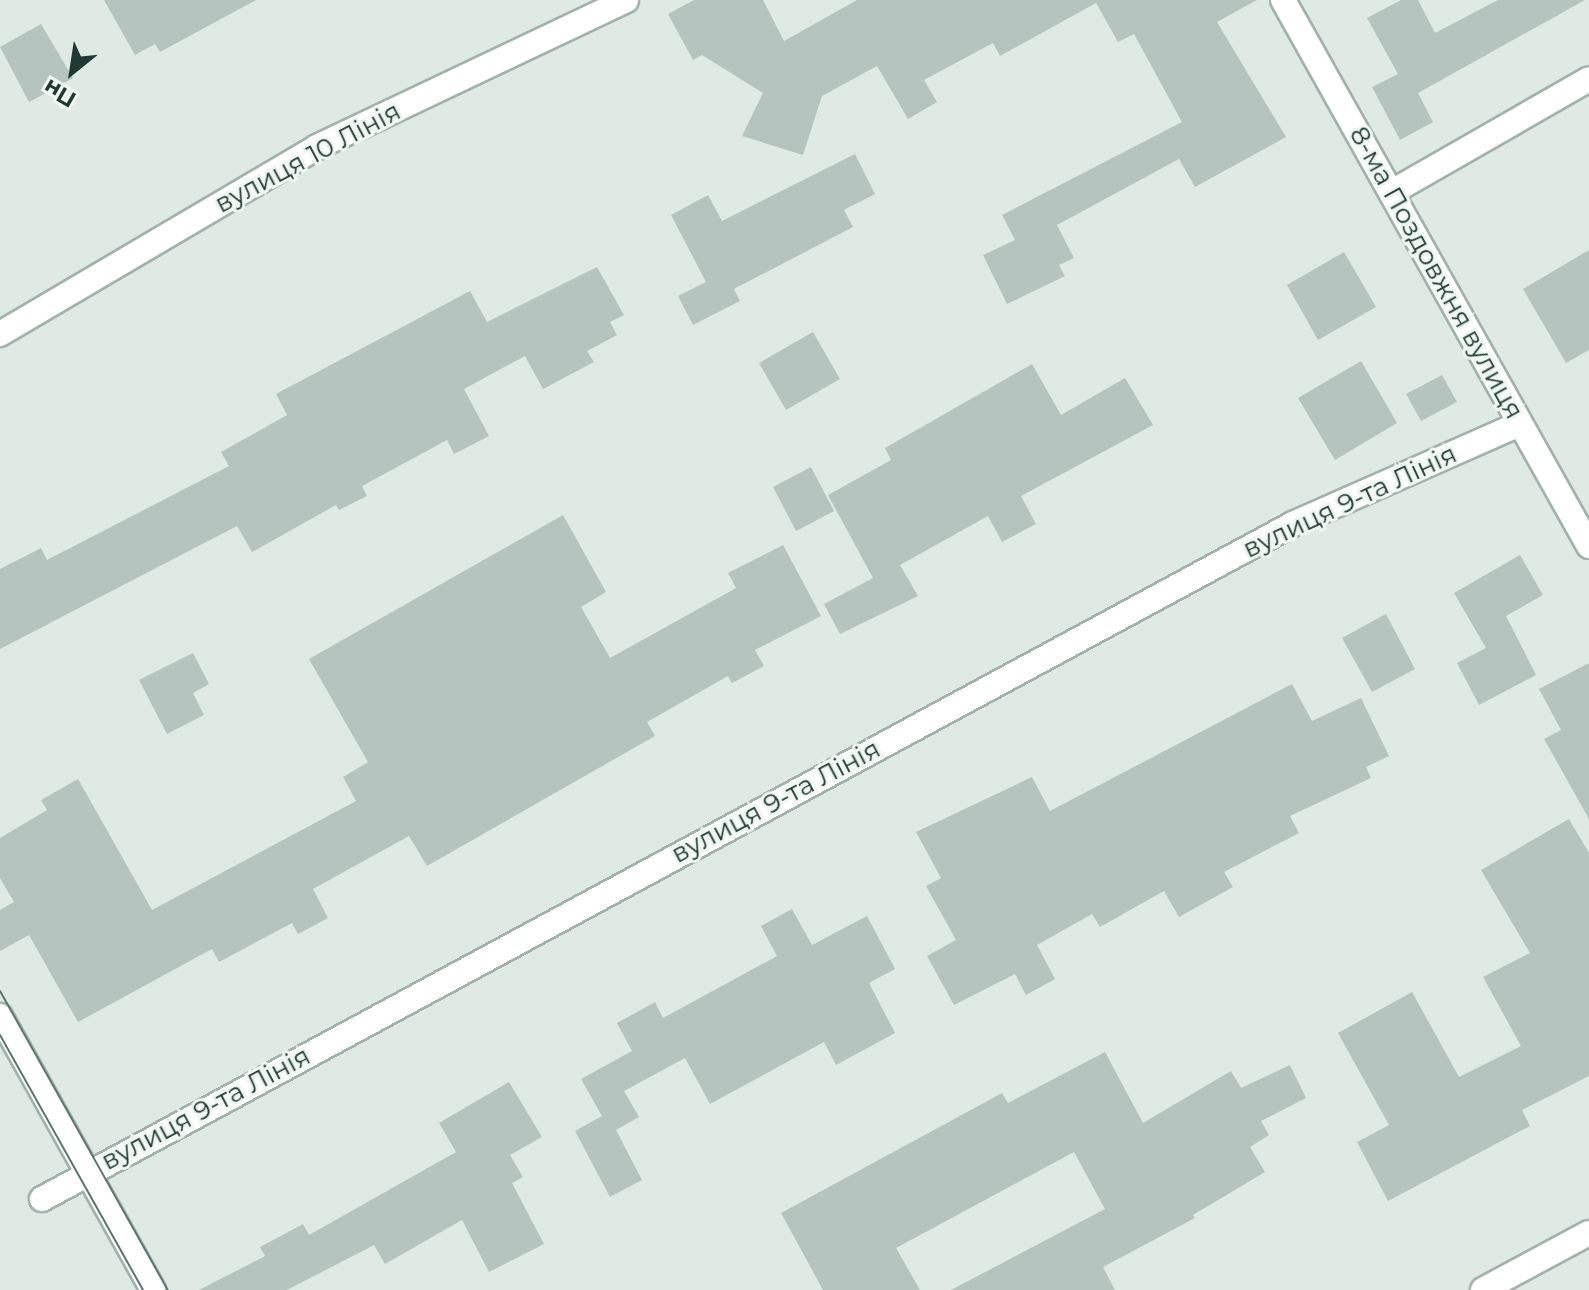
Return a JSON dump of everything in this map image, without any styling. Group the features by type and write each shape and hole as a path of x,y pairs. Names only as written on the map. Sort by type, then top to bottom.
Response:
{"street":[{"name":"вулиця 10 Лінія","path":"0,334 317,147 626,0"},
{"name":"8-ма Поздовжня вулиця","path":"1283,0 1589,546"},
{"path":"1392,192 1589,79"},
{"name":"вулиця 9-та Лінія","path":"42,1199 1293,524 1520,424"},
{"path":"0,1016 153,1290"},
{"path":"1483,1290 1589,1233"}],"building":[{"path":"104,0 256,0 160,52 155,44 135,55"},
{"path":"694,0 763,0 784,41 857,0 1257,0 1217,22 1286,137 1195,187 1179,159 1057,225 1074,258 1059,265 1065,276 1007,304 983,255 1015,240 1002,215 1182,122 1134,34 1118,42 1096,3 1000,56 993,43 924,80 937,102 908,119 877,66 822,96 803,155 742,136 763,93 702,55 693,60 668,14"},
{"path":"1401,0 1418,0 1435,33 1498,0 1585,0 1418,93 1433,122 1400,140 1372,87 1398,74 1367,18"},
{"path":"41,24 73,78 29,102 0,47"},
{"path":"855,154 875,194 844,210 853,227 734,289 740,301 693,325 678,296 706,282 671,215 708,195 722,221"},
{"path":"1589,250 1589,350 1566,363 1523,289"},
{"path":"1344,252 1376,307 1318,340 1287,285"},
{"path":"597,267 624,315 610,322 617,335 587,351 594,362 543,389 525,356 464,389 489,436 454,454 447,440 362,486 367,496 339,510 336,505 252,552 237,526 0,649 0,569 41,548 47,560 229,466 221,452 287,415 276,394 470,291 487,322"},
{"path":"813,332 840,379 786,410 759,363"},
{"path":"1361,361 1397,423 1335,460 1298,398"},
{"path":"1032,364 1061,415 1125,378 1153,425 1021,496 1036,524 1002,542 988,516 900,565 918,596 840,634 824,604 873,578 828,495 891,460 885,448"},
{"path":"1442,375 1457,402 1421,421 1406,394"},
{"path":"811,467 834,511 796,531 773,487"},
{"path":"563,515 606,592 581,607 610,658 736,588 728,573 783,545 821,616 755,650 764,666 732,683 728,676 647,722 655,736 427,866 409,836 313,889 328,918 298,934 292,923 219,962 212,949 78,1022 29,935 0,951 0,910 14,902 0,878 0,838 47,810 41,800 78,779 152,910 356,801 343,777 368,762 309,659"},
{"path":"1520,555 1543,595 1506,616 1536,675 1479,705 1457,663 1486,648 1454,593"},
{"path":"1386,614 1415,669 1372,692 1342,638"},
{"path":"193,653 209,684 193,693 204,715 167,734 139,680"},
{"path":"1589,663 1589,819 1544,739 1561,730 1539,689"},
{"path":"1292,684 1312,721 1361,698 1389,756 1366,767 1371,778 1290,816 1299,833 1224,872 1233,887 1179,917 1164,891 1100,927 1092,914 1037,945 1055,979 1026,995 1015,974 954,1005 927,956 956,940 926,886 941,878 916,832 1032,777 1050,811"},
{"path":"1569,819 1589,853 1589,1076 1522,1110 1530,1126 1388,1201 1357,1142 1389,1125 1338,1033 1412,992 1459,1077 1521,1046 1483,977 1530,953 1481,870"},
{"path":"792,909 812,945 867,916 895,969 869,983 895,1033 836,1065 824,1042 710,1104 685,1058 624,1091 639,1117 616,1130 642,1180 610,1197 575,1131 602,1116 581,1079 632,1051 617,1023 655,1002 663,1018 777,956 761,926"},
{"path":"1105,1052 1143,1123 1231,1071 1241,1088 1290,1065 1306,1098 1261,1121 1269,1135 1250,1147 1265,1172 1193,1215 1195,1218 1103,1267 1115,1290 951,1290 1105,1209 1074,1152 896,1248 920,1290 823,1290 781,1213 1002,1093 1008,1103"},
{"path":"509,1082 542,1137 510,1155 523,1177 512,1183 544,1244 489,1272 462,1220 385,1264 374,1245 287,1290 199,1290 265,1256 260,1247 303,1224 309,1235 456,1152 439,1123"}],"tram line":[{"path":"0,991 168,1290"},
{"path":"0,1035 143,1290"}]}
